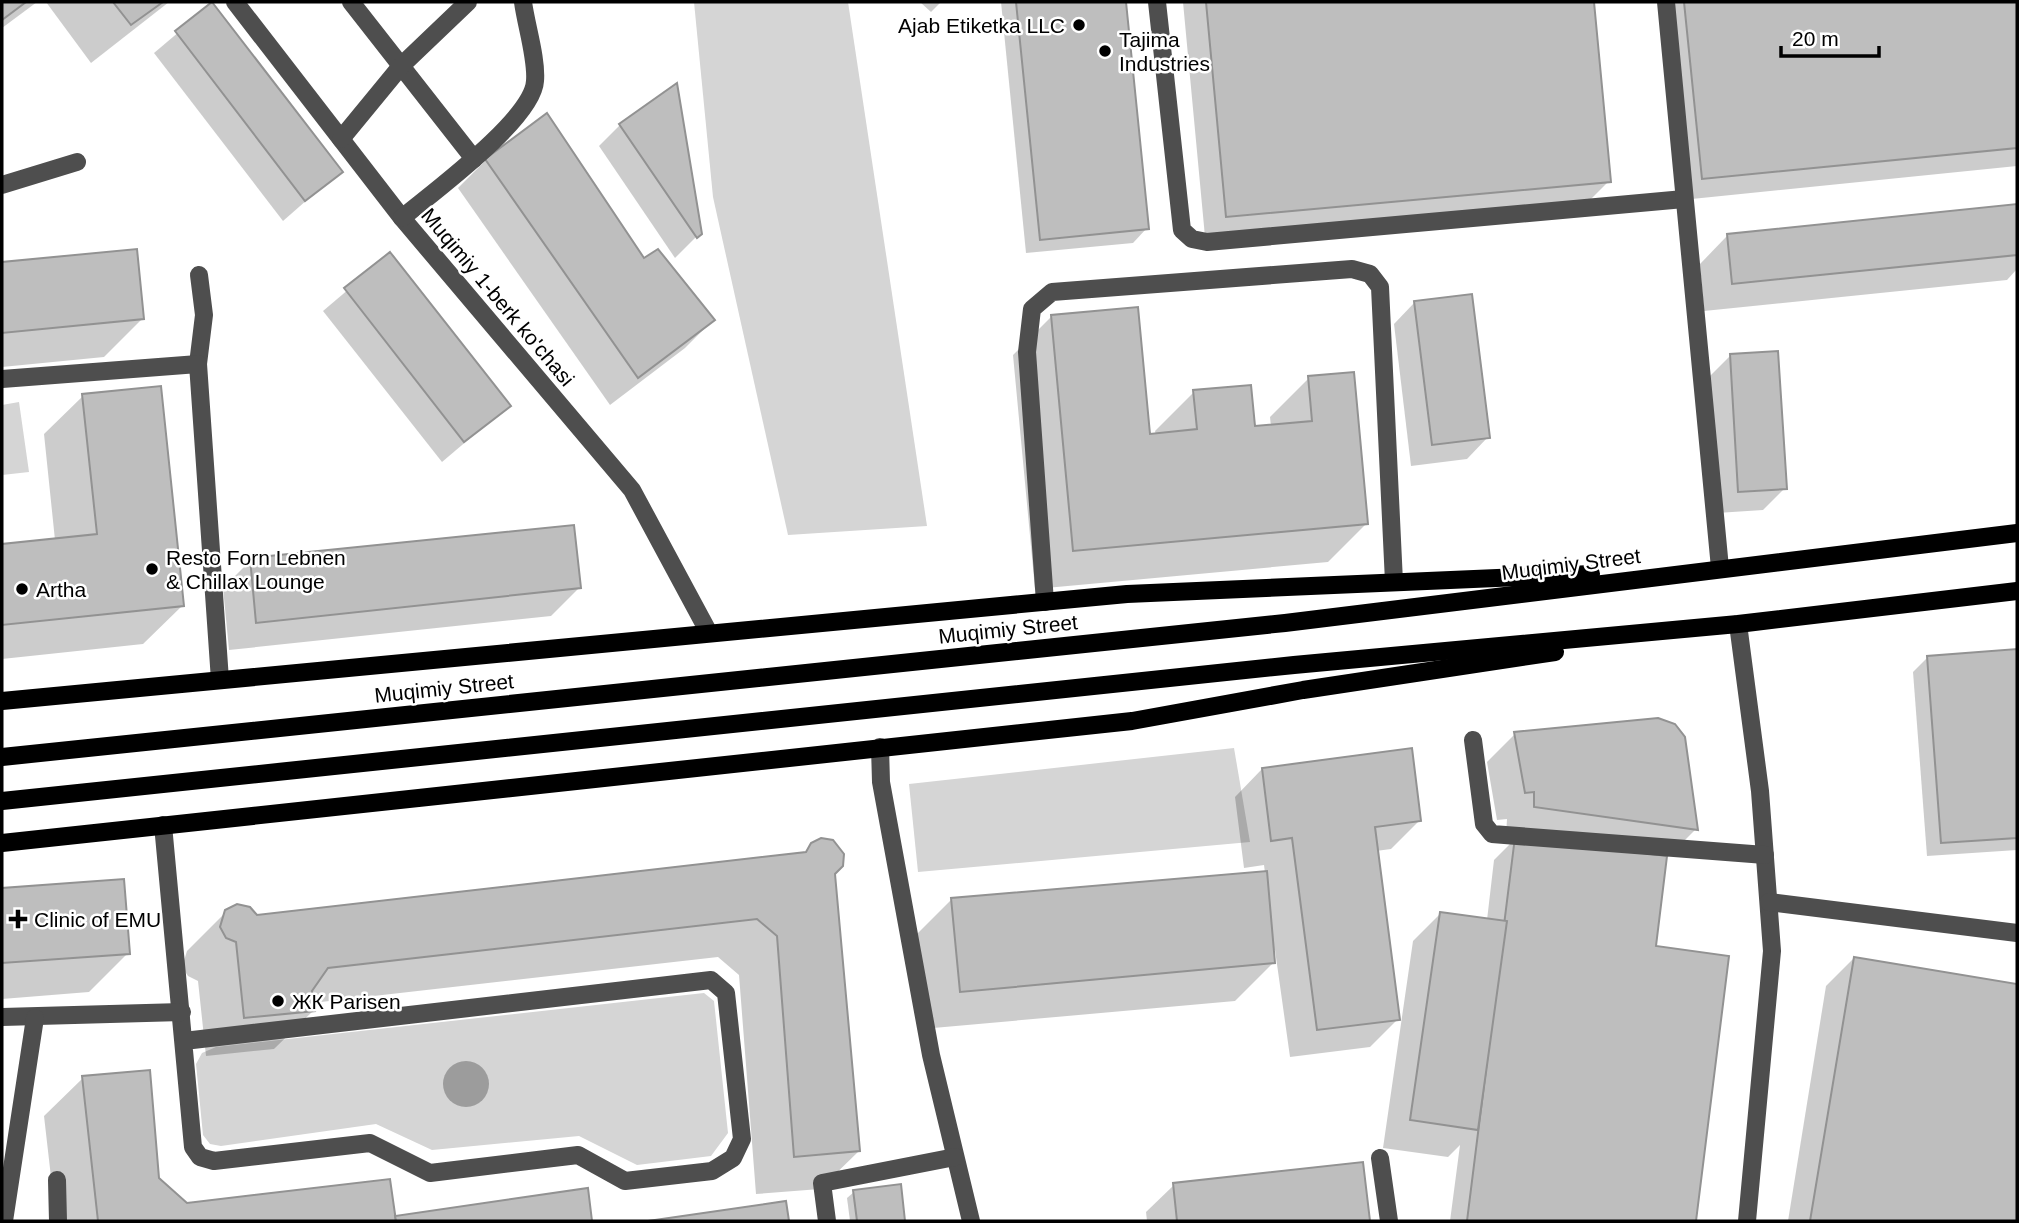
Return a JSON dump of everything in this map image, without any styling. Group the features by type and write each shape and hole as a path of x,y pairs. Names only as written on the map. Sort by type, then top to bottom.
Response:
{"main road":[{"name":"Muqimiy Street","path":"2,757 1285,623 2017,533"},
{"path":"2,701 1127,594 1720,568"},
{"path":"2,801 1294,665 1738,624 2017,591"},
{"path":"2,843 1132,721 1303,690 1738,624"}],"lane":[{"name":"Muqimiy 1-berk ko'chasi","path":"235,2 402,218 632,490 709,633"},
{"path":"351,2 474,159"},
{"path":"341,139 401,66 468,2"},
{"path":"402,218 474,159 525,106 536,83 523,2"},
{"path":"1157,2 1182,230 1192,239 1207,242 1684,199"},
{"path":"1665,2 1720,568"},
{"path":"2,185 77,162"},
{"path":"1045,602 1027,352 1032,309 1052,292 1352,269 1370,274 1380,288 1394,582"},
{"path":"199,275 204,315 198,364 220,680"},
{"path":"2,379 198,364"},
{"path":"1738,624 1760,791 1772,951 1747,1221"},
{"path":"1473,740 1484,824 1492,834 1765,855"},
{"path":"880,747 881,782 916,973 971,1221"},
{"path":"163,825 193,1147 200,1157 207,1160 370,1143 430,1173 578,1155 625,1181 712,1171 733,1158 742,1139 726,993 711,980 184,1041"},
{"path":"1769,902 2017,933"},
{"path":"2,1017 182,1012"},
{"path":"4,1221 35,1018"},
{"path":"827,1221 822,1183 955,1157"},
{"path":"1380,1158 1389,1221"},
{"path":"57,1180 58,1221"}],"shaded area":[{"path":"694,2 848,2 927,526 788,535 713,197"},
{"path":"19,402 29,472 2,475 2,405"},
{"path":"1234,748 1250,842 918,872 909,784"},
{"path":"704,993 714,1001 728,1133 711,1156 637,1165 579,1136 432,1150 376,1124 221,1146 210,1144 203,1135 196,1064 202,1053 216,1047"},
{"path":"466,1061 482,1068 489,1084 482,1100 466,1107 450,1100 443,1084 450,1068"}],"building":[{"path":"2,2 26,2 2,20"},
{"path":"113,2 163,2 131,25"},
{"path":"212,2 343,172 305,201 175,31"},
{"path":"1016,2 1126,2 1149,229 1040,240"},
{"path":"1206,2 1594,2 1611,182 1226,217"},
{"path":"1684,2 2017,2 2017,148 1702,179"},
{"path":"677,83 702,234 697,238 619,124"},
{"path":"547,113 644,258 658,249 715,320 638,378 485,159"},
{"path":"2017,204 2017,255 1732,284 1727,234"},
{"path":"137,249 144,319 2,333 2,262"},
{"path":"390,252 511,406 464,442 344,288"},
{"path":"1472,294 1490,438 1432,445 1414,301"},
{"path":"1138,307 1150,434 1197,429 1193,390 1251,385 1255,426 1312,421 1308,376 1354,372 1368,524 1073,551 1051,315"},
{"path":"1778,351 1787,489 1738,492 1730,354"},
{"path":"161,386 184,606 2,625 2,544 97,534 82,394"},
{"path":"574,525 581,588 256,623 250,558"},
{"path":"2017,649 2017,838 1941,843 1927,656"},
{"path":"1658,718 1675,724 1685,737 1698,830 1534,807 1534,792 1525,793 1514,732"},
{"path":"1412,748 1421,821 1375,827 1400,1020 1317,1030 1292,838 1271,841 1262,768"},
{"path":"1515,837 1667,856 1656,946 1729,956 1696,1221 1467,1221"},
{"name":"ЖК Parisen","path":"821,838 833,840 844,854 843,866 835,874 860,1151 794,1157 777,936 757,919 328,968 312,991 315,1011 244,1018 236,942 226,938 220,927 225,910 237,904 250,907 257,915 806,852 811,843"},
{"path":"1267,871 1275,963 960,992 951,898"},
{"path":"124,879 130,954 2,963 2,888"},
{"path":"1440,912 1507,921 1478,1130 1410,1120"},
{"path":"1854,957 2017,984 2017,1221 1810,1221"},
{"path":"150,1070 159,1178 187,1203 390,1179 396,1221 98,1221 82,1076"},
{"path":"1363,1162 1370,1221 1177,1221 1173,1183"},
{"path":"901,1184 905,1221 857,1221 853,1190"},
{"path":"588,1188 592,1221 396,1221 395,1216"},
{"path":"786,1201 789,1221 648,1221"}],"place":[{"name":"Ajab Etiketka LLC","path":"1079,25"},
{"name":"Tajima Industries","path":"1105,51"},
{"name":"Resto Forn Lebnen & Chillax Lounge","path":"152,569"},
{"name":"Artha","path":"22,589"},
{"name":"Clinic of EMU","path":"18,919"},
{"name":"ЖК Parisen","path":"278,1001"}]}
